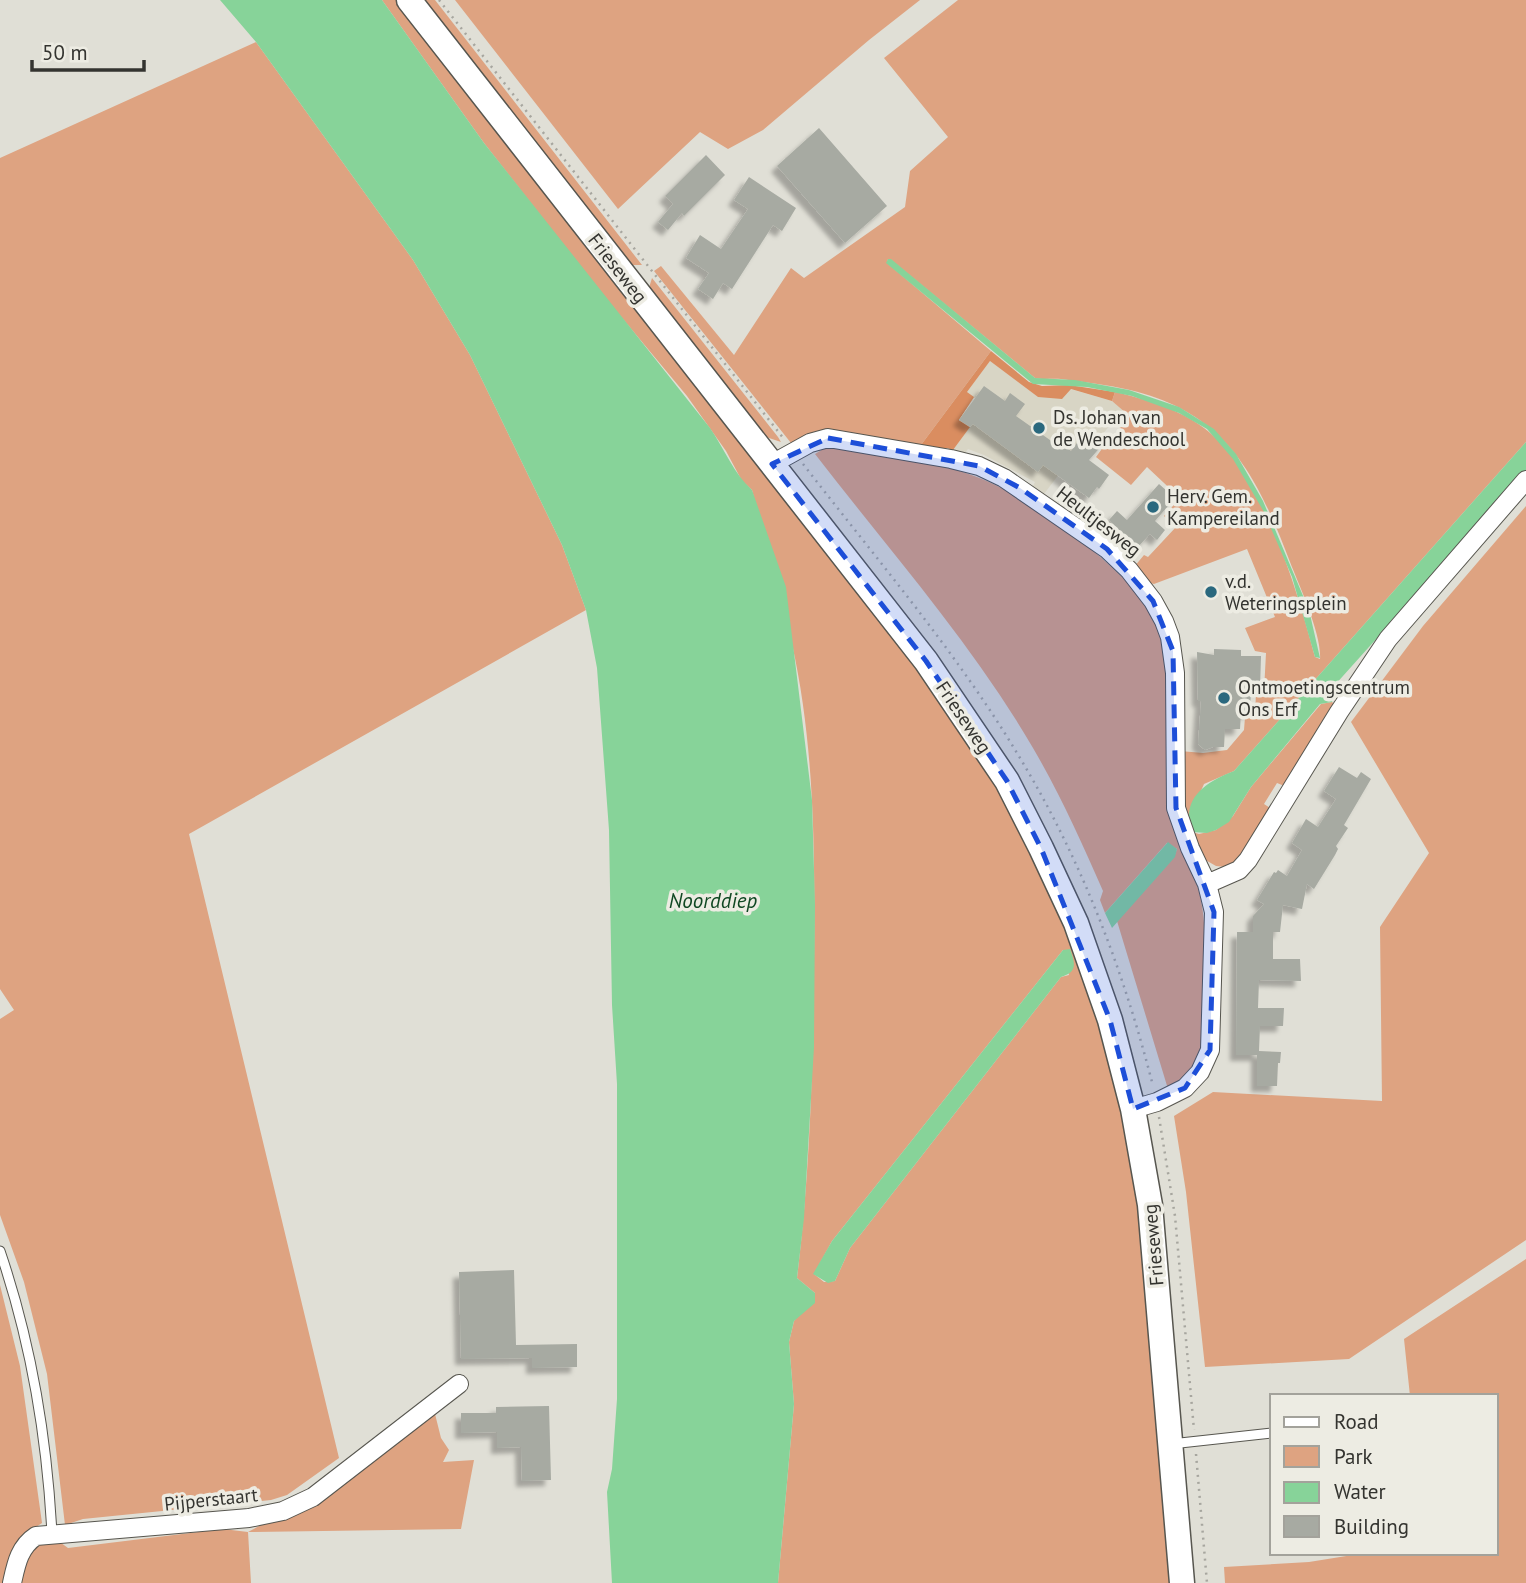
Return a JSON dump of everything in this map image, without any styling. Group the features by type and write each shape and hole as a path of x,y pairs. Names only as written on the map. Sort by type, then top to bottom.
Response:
{"main road":[{"name":"Frieseweg","path":"409,0 926,661 1007,781 1041,848 1076,923 1110,1020 1145,1106 1166,1445 1182,1583"}],"street":[{"name":"Heultjesweg","path":"772,464 810,443 828,438 951,458 979,467 1020,488 1107,550 1129,570 1153,601 1171,637 1175,673 1176,808 1190,848 1208,884 1214,912 1210,1050 1207,1061 1185,1088 1145,1106"},
{"path":"1208,884 1239,870 1248,860 1388,639 1526,480"},
{"name":"Pijperstaart","path":"12,1583 24,1547 36,1536 249,1518 283,1511 313,1497 459,1384"}],"lane":[{"path":"0,1251 31,1359 46,1449 52,1534"},
{"path":"1166,1445 1270,1433"}],"path":[{"name":"Frieseweg","path":"439,0 957,664 1016,751 1074,859 1118,967 1136,1020 1145,1106 1175,1216 1207,1583"}],"highlighted area":[{"path":"828,438 979,466 1020,488 1107,549 1153,601 1173,651 1176,808 1214,912 1210,1050 1185,1088 1133,1109 1110,1020 1041,848 1007,781 926,661 772,464"}],"shaded area":[{"path":"991,351 1029,382 1042,386 1069,385 1115,392 1112,401 1071,389 1062,399 1038,397 990,361 967,392 974,397 959,420 970,427 953,450 947,448 935,453 918,449"},
{"name":"Ds. Johan van de Wendeschool","path":"990,361 1038,397 1070,389 1112,401 1127,412 1115,428 1110,425 1099,439 1093,435 1086,444 1088,446 1072,457 1044,494 1033,486 1035,482 984,455 968,449 965,453 953,450 985,406 967,392"}],"green space":[{"path":"382,0 401,0 918,666 1020,822 1085,971 1135,1155 1179,1583 778,1583 794,1404 789,1342 794,1321 815,1293 797,1278 810,1120 814,1001 812,802 800,683 752,490 742,481 726,451 687,396 598,289 484,143","holes":["1063,950 1069,975 1061,977 850,1248 835,1281 824,1282 814,1274 832,1241"]},
{"path":"420,0 435,0 642,265 627,265"},
{"path":"455,0 920,0 763,130 728,149 700,132 618,209"},
{"path":"958,0 1526,0 1526,442 1234,771 1204,784 1188,820 1179,796 1180,751 1203,753 1227,750 1244,730 1245,717 1255,716 1256,692 1264,691 1266,653 1255,651 1245,628 1275,617 1247,549 1154,584 1147,582 1134,567 1144,555 1148,557 1176,527 1164,516 1180,498 1147,467 1131,485 1096,457 1112,435 1129,447 1134,440 1117,425 1126,413 1112,401 1115,392 1150,401 1184,415 1225,447 1260,501 1287,566 1315,657 1320,659 1320,649 1309,610 1265,502 1234,452 1215,432 1191,414 1163,400 1130,390 1061,379 1035,378 888,259 887,263 991,351 918,449 791,443 654,271 661,266 734,355 791,268 804,278 905,207 910,171 948,137 884,58"},
{"path":"256,42 413,260 470,355 562,545 586,610 189,834 339,1458 287,1495 271,1500 83,1519 65,1525 47,1374 24,1282 0,1215 0,1019 14,1010 0,989 0,158"},
{"path":"652,278 781,442 766,437 648,291"},
{"path":"838,447 944,466 999,487 1046,515 1093,551 1149,607 1159,626 1168,675 1169,809 1174,830 1198,888 1205,936 1201,1052 1191,1072 1168,1089 1117,921 1174,857 1177,849 1167,843 1105,913 1100,900 1103,891 1079,837 1043,765 1009,709 957,634 815,454 823,449"},
{"path":"1526,506 1526,1240 1349,1359 1205,1367 1186,1192 1174,1116 1213,1092 1382,1101 1380,927 1429,853 1351,722 1423,626"},
{"path":"1332,702 1337,707 1287,787 1277,783 1264,804 1273,810 1240,861 1226,867 1216,866 1202,858 1192,832 1199,834 1216,830 1233,816 1251,787 1321,704"},
{"path":"1526,1259 1526,1583 1225,1583 1224,1567 1309,1562 1353,1555 1498,1555 1498,1394 1410,1394 1404,1339"},
{"path":"0,1285 20,1366 42,1523 30,1531 8,1583 0,1583"},
{"path":"434,1410 441,1438 449,1450 443,1462 474,1460 461,1529 248,1532 272,1519"},
{"path":"223,1529 248,1532 251,1583 15,1583 30,1554 47,1542 57,1540 68,1548"}],"water":[{"name":"Noorddiep","path":"220,0 382,0 484,143 710,428 734,469 752,490 786,587 812,800 815,905 814,1047 804,1218 797,1278 815,1293 815,1303 794,1321 789,1342 794,1404 778,1583 612,1583 607,1492 612,1469 617,1399 617,1084 612,1005 609,830 597,668 586,610 562,545 470,355 413,260 256,42"},
{"path":"888,259 1035,378 1075,380 1129,390 1179,407 1214,429 1236,454 1263,501 1309,610 1320,658 1315,657 1292,577 1264,512 1233,459 1207,429 1179,413 1132,396 1087,387 1033,384 886,263"},
{"path":"1526,442 1526,472 1334,686 1332,702 1320,704 1251,787 1229,822 1207,833 1192,832 1190,810 1198,793 1214,780 1234,771"},
{"path":"1168,842 1177,849 1175,857 1112,928 1105,913"},
{"path":"1070,949 1073,970 1061,977 850,1248 835,1281 828,1283 813,1274 832,1241 1063,950"}],"building":[{"path":"819,128 887,206 845,243 777,166"},
{"path":"706,155 725,175 684,216 682,213 668,230 658,222 673,204 665,196"},
{"path":"749,177 796,208 782,231 773,225 732,289 723,283 713,299 698,289 709,273 686,258 700,235 721,249 748,209 734,200"},
{"path":"984,386 1005,401 1010,393 1025,404 1016,416 1057,445 1059,442 1071,451 1077,443 1084,447 1093,434 1104,443 1089,460 1109,475 1099,489 1097,487 1089,498 1043,465 1038,472 973,424 970,427 959,420"},
{"path":"1159,484 1175,498 1155,521 1165,530 1157,540 1150,534 1137,548 1109,520 1117,511 1127,520"},
{"name":"Ontmoetingscentrum Ons Erf","path":"1214,649 1241,650 1241,656 1261,656 1260,689 1251,688 1250,713 1241,713 1240,729 1225,729 1224,747 1205,750 1198,744 1201,701 1198,701 1197,652 1214,655"},
{"path":"1339,767 1357,778 1361,772 1371,779 1344,825 1348,828 1336,846 1338,849 1335,855 1314,889 1307,884 1302,909 1283,905 1280,932 1273,932 1273,959 1300,959 1301,981 1259,980 1258,1008 1284,1008 1283,1026 1260,1026 1259,1051 1281,1052 1277,1086 1257,1086 1257,1055 1236,1055 1237,932 1253,932 1253,916 1264,904 1257,900 1274,872 1278,870 1287,876 1302,850 1292,843 1306,819 1318,827 1336,799 1324,791"},
{"path":"514,1270 516,1345 577,1344 577,1367 532,1368 532,1358 461,1359 459,1272"},
{"path":"549,1406 551,1480 522,1481 521,1447 497,1448 497,1432 461,1433 461,1413 496,1413 496,1407"}],"place":[{"name":"Ds. Johan van de Wendeschool","path":"1039,428"},
{"name":"Herv. Gem. Kampereiland","path":"1153,507"},
{"name":"v.d. Weteringsplein","path":"1211,592"},
{"name":"Ontmoetingscentrum Ons Erf","path":"1224,698"}]}
